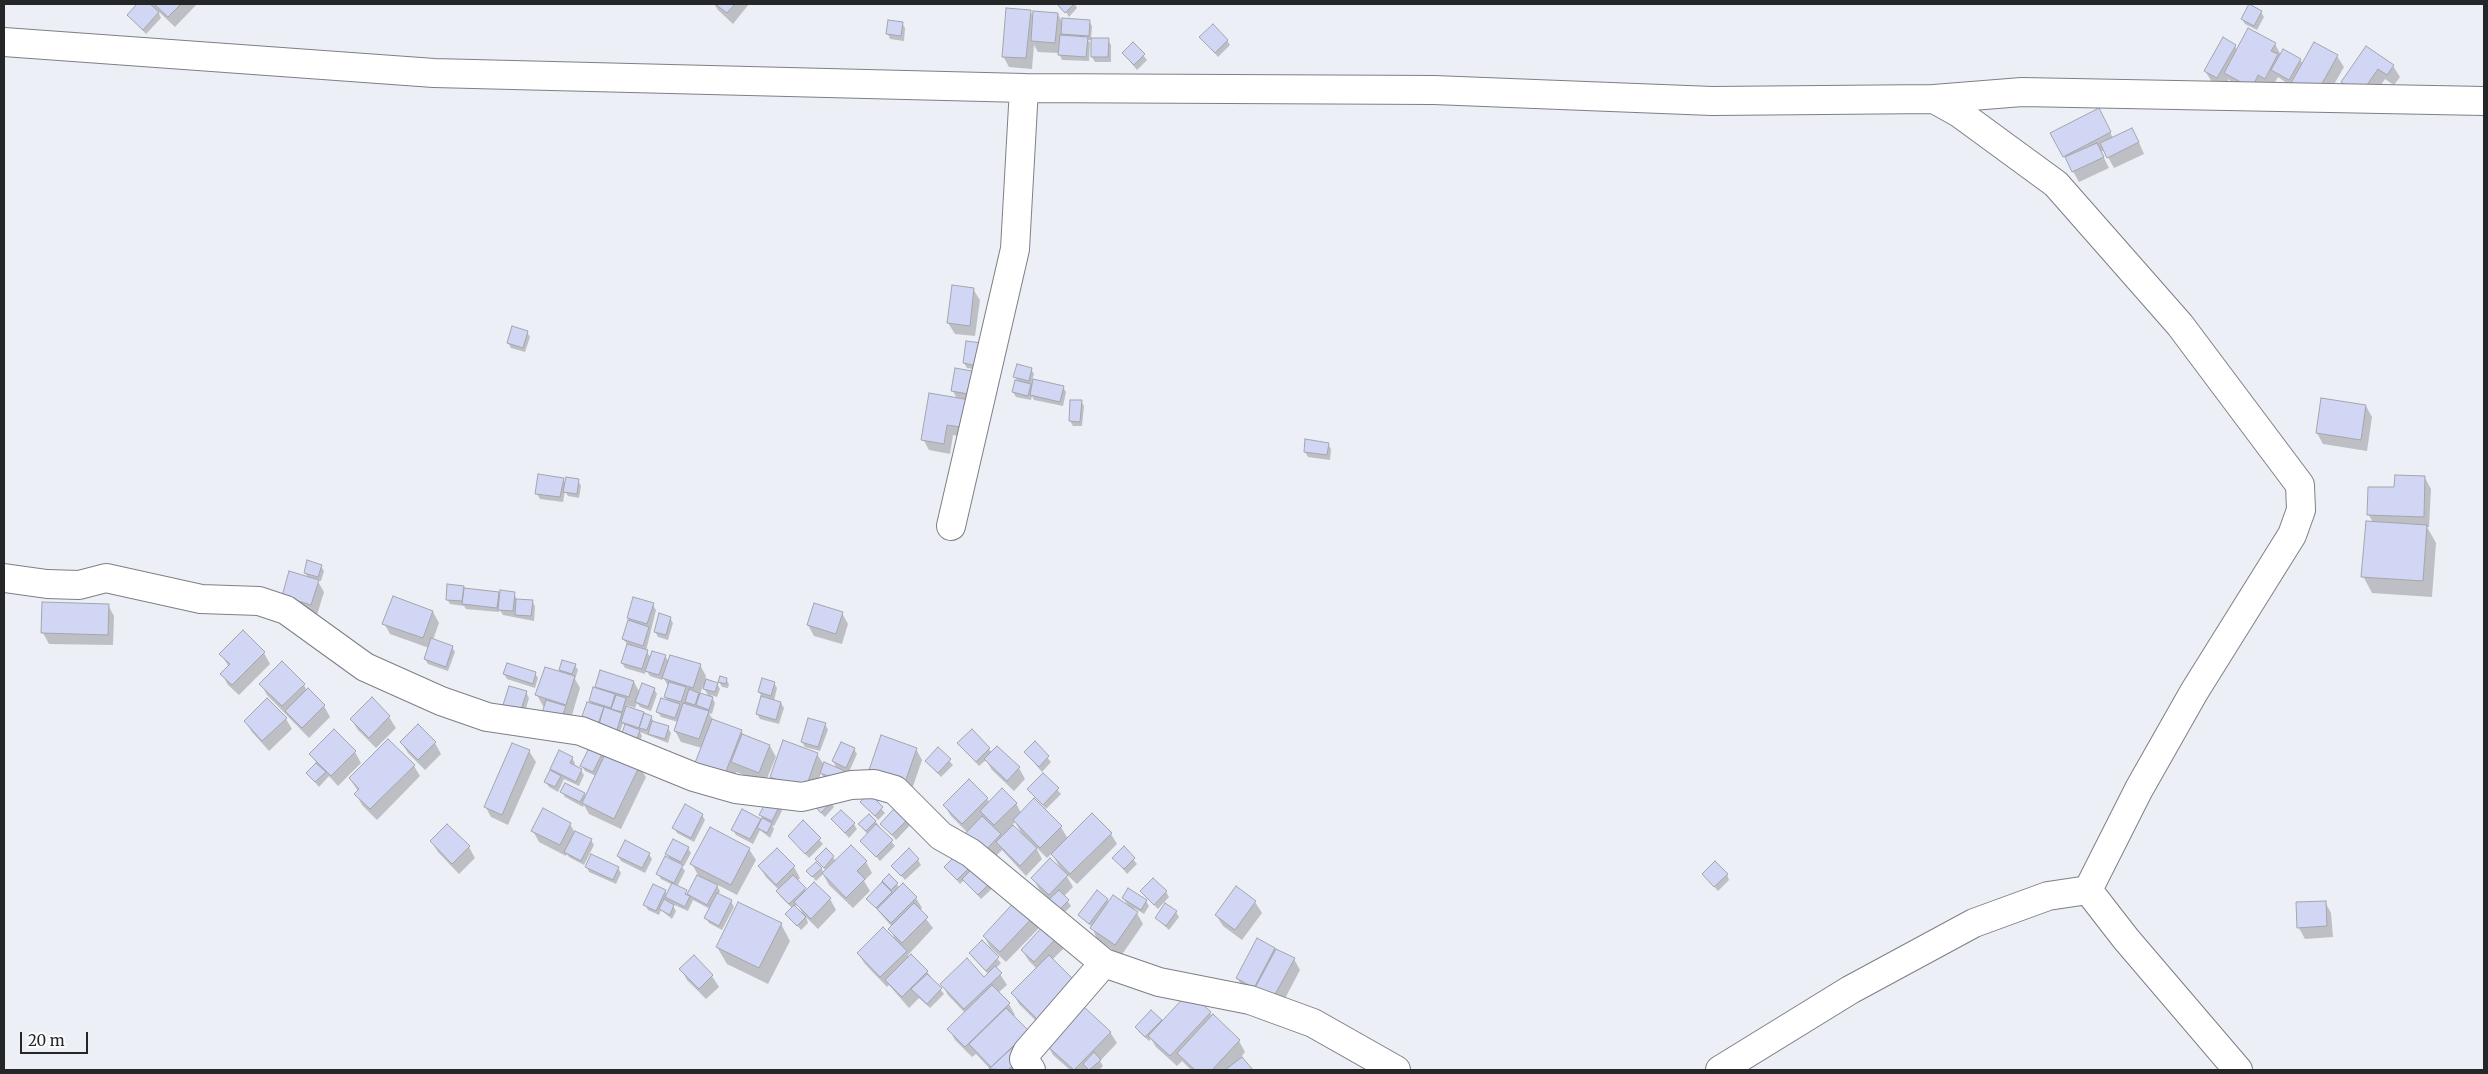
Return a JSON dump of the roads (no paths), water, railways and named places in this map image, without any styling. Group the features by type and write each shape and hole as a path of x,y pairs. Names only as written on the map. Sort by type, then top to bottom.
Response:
{"street":[{"path":"4,42 434,73 1024,88 1434,90 1712,101 1934,99 2022,92 2484,101"},
{"path":"951,526 1015,248 1024,88"},
{"path":"1934,99 1959,113 2056,184 2180,325 2300,485 2301,510 2292,535 2194,692 2139,789 2088,890"},
{"path":"4,578 47,584 79,585 106,578 201,600 259,601 286,610 365,667 441,701 487,717 582,731 694,777 736,789 802,797 851,785 874,784 895,790 941,836 971,853 1104,963 1159,982 1259,1003 1313,1023 1396,1070"},
{"path":"1720,1070 1850,990 1974,923 2048,896 2088,890"},
{"path":"2088,890 2126,939 2238,1070"},
{"path":"1031,1070 1024,1059 1027,1052 1104,963"}]}
